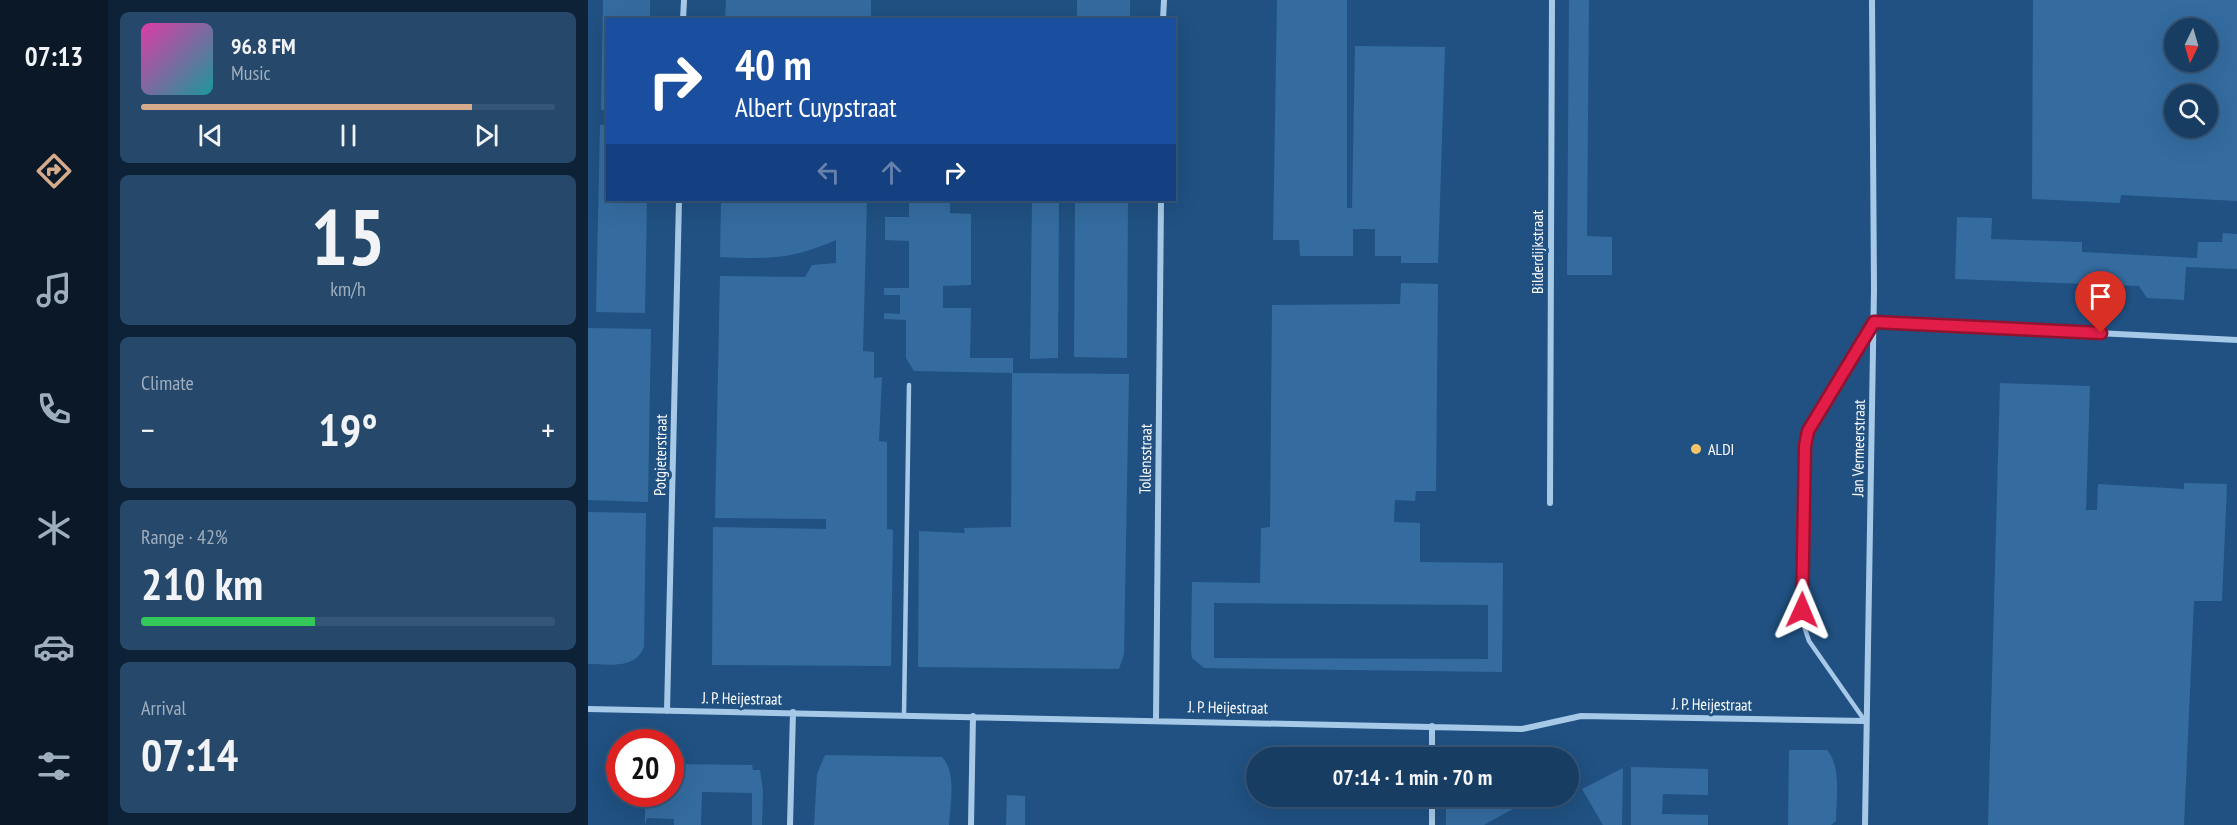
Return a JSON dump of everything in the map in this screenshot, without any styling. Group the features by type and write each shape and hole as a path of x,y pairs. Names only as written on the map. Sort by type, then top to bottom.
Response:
{"street":[{"path":"683,18 684,0"},
{"path":"1163,18 1164,0"},
{"name":"Bilderdijkstraat","path":"1550,503 1552,0"},
{"name":"Jan Vermeerstraat","path":"1865,825 1865,720 1874,322 1872,0"},
{"name":"Potgieterstraat","path":"667,711 679,201"},
{"name":"Tollensstraat","path":"1156,719 1161,201"},
{"path":"1874,322 2237,340"},
{"name":"J. P. Heijestraat","path":"588,709 1156,719 1522,729 1581,716 1865,720"},
{"path":"790,825 793,712"},
{"path":"971,825 972,717"},
{"path":"1432,726 1432,747"},
{"path":"1432,807 1432,825"}],"lane":[{"path":"1865,720 1809,641 1804,626 1802,610 1805,458 1808,431 1813,419 1874,322"},
{"path":"904,715 909,385"}],"shaded area":[{"path":"603,0 650,0 650,18 606,18 606,110 601,110"},
{"path":"726,0 871,0 871,18 725,18"},
{"path":"1077,0 1130,0 1130,18 1077,18"},
{"path":"1277,0 1347,0 1347,208 1352,208 1355,46 1445,47 1438,263 1401,263 1401,256 1375,256 1375,229 1353,229 1353,256 1300,256 1299,240 1273,240"},
{"path":"1569,0 1589,0 1587,236 1612,237 1612,275 1567,275"},
{"path":"2033,0 2237,0 2237,201 2121,195 2120,203 2032,199"},
{"path":"600,125 606,125 606,201 647,201 645,313 596,312"},
{"path":"721,201 867,201 863,351 874,352 874,378 882,377 879,441 887,442 887,529 893,530 891,666 712,665 713,527 826,529 826,519 715,518 720,276 805,277 812,265 836,263 836,240 820,247 779,257 720,257"},
{"path":"909,201 950,201 950,213 971,214 971,285 943,286 943,308 971,308 970,358 1013,358 1013,373 1129,374 1124,654 1119,669 918,667 919,531 965,533 964,528 1011,527 1012,373 914,371 906,358 906,320 884,319 884,313 900,314 900,295 884,295 884,288 909,288 909,241 885,240 885,217 909,217"},
{"path":"1032,201 1059,201 1058,358 1030,359"},
{"path":"1075,201 1128,201 1127,358 1074,357"},
{"path":"1957,217 1992,218 1991,239 2082,242 2082,252 2197,258 2198,242 2222,242 2223,233 2237,234 2237,269 2186,267 2184,300 2147,298 2139,286 1955,279"},
{"path":"1401,283 1438,284 1436,491 1416,491 1415,501 1395,500 1394,522 1420,523 1420,562 1503,563 1502,672 1204,668 1192,658 1192,582 1260,583 1261,528 1270,527 1272,305 1400,304","holes":["1214,603 1488,605 1488,659 1214,658"]},
{"path":"588,328 651,329 648,502 588,500"},
{"path":"2000,383 2090,386 2086,510 2097,510 2098,484 2184,489 2184,483 2227,484 2222,601 2194,601 2184,825 1988,825"},
{"path":"588,512 646,513 644,647 634,659 620,664 588,664"},
{"path":"1789,750 1827,750 1832,757 1835,765 1837,794 1836,821 1831,825 1788,825"},
{"path":"825,755 942,757 950,771 951,780 949,825 814,825 817,774"},
{"path":"684,764 752,765 753,770 760,770 763,791 762,825 752,825 752,793 702,792 701,825 674,825 674,819 647,818 645,825 645,807 684,807"},
{"path":"1631,767 1708,769 1708,795 1663,794 1662,814 1708,815 1708,825 1631,825"},
{"path":"1623,768 1622,825 1603,825 1582,789"},
{"path":"1007,795 1025,796 1025,825 1006,825"},
{"path":"1446,807 1516,807 1484,825 1446,825"}],"place":[{"name":"ALDI","path":"1696,449"}],"route":[{"path":"1802,610 1805,446 1808,431 1813,419 1874,322 2101,333"}]}
